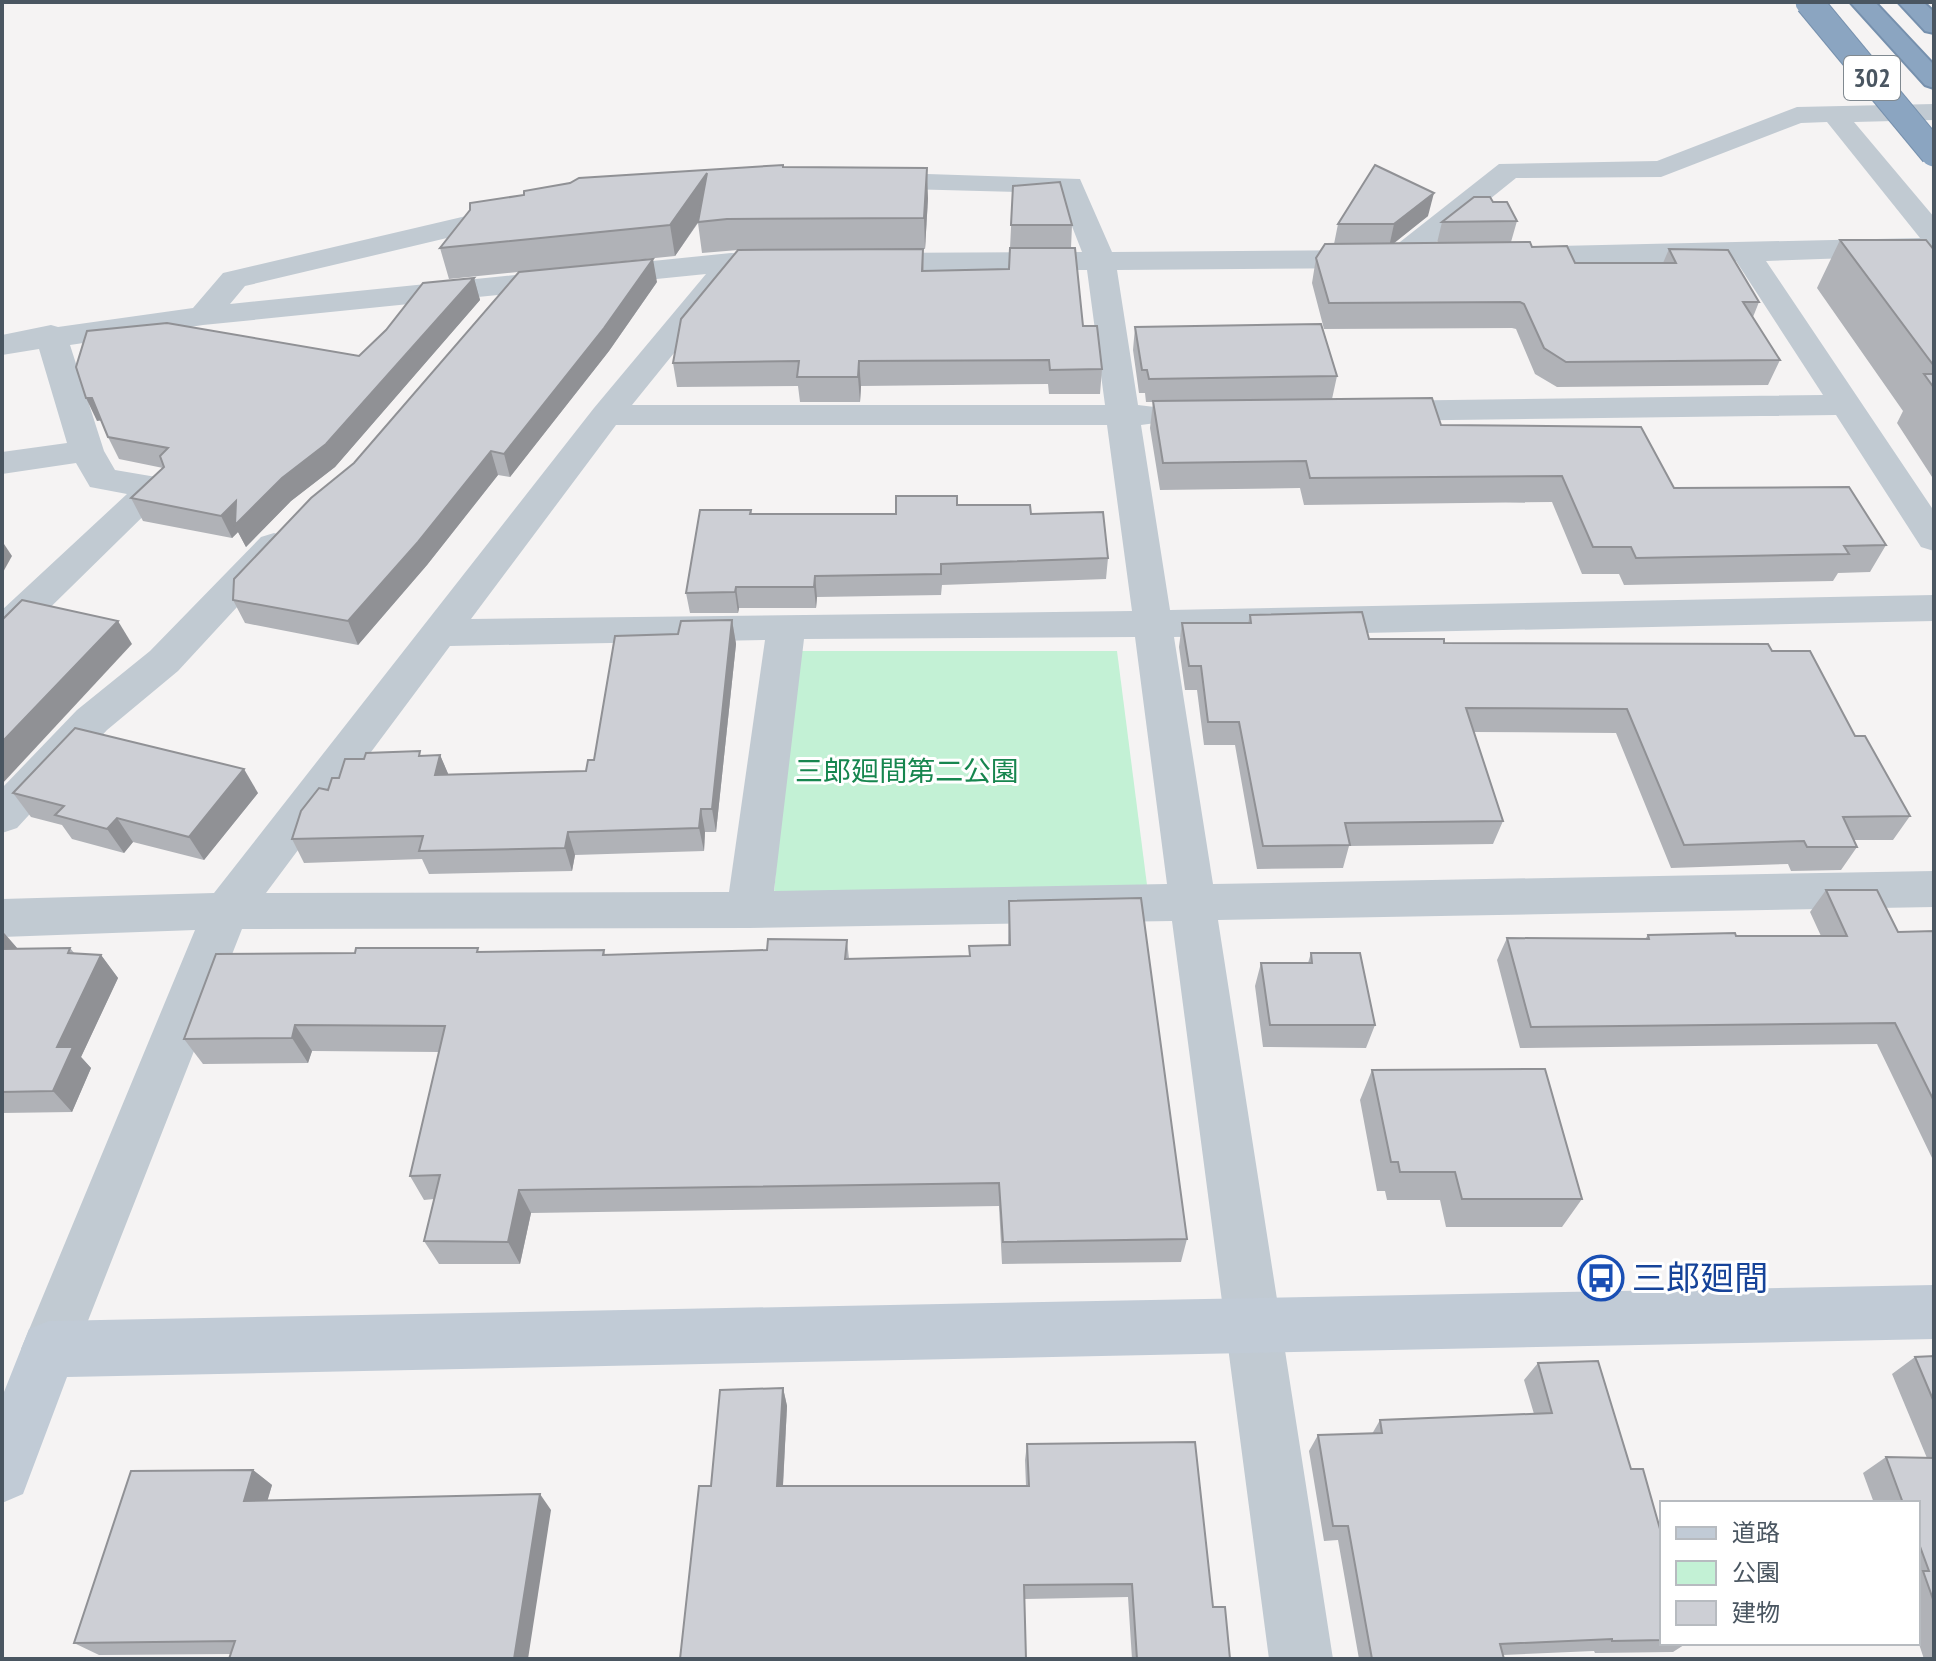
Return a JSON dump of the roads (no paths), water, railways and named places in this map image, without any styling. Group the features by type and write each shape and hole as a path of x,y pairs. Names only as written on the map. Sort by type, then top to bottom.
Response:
{"highway":[{"name":"302","path":"1809,2 1934,153"},
{"path":"1862,2 1934,80"},
{"path":"1910,2 1934,26"}],"street":[{"path":"1397,259 1509,170 1661,169 1797,115 1934,112"},
{"path":"1834,114 1934,236"},
{"path":"841,180 952,180 1070,185 1101,262 1301,1659"},
{"path":"203,316 234,279 541,208"},
{"path":"6,328 51,335 203,316 731,262 1397,259 1934,246"},
{"path":"1745,252 1934,539"},
{"path":"2,1473 226,911 606,415 731,262"},
{"path":"483,321 513,285"},
{"path":"2,632 155,487 102,479 87,451 51,335"},
{"path":"1343,412 1846,405"},
{"path":"606,415 1186,414"},
{"path":"2,463 87,451"},
{"path":"2,816 92,720 164,661 295,522"},
{"path":"439,633 786,626 1153,624 1934,608"},
{"path":"749,910 786,626"},
{"path":"2,918 226,911 749,910 1934,889"},
{"path":"49,1349 1934,1312"}],"place":[{"name":"三郎廻間","path":"1601,1278"}],"park label":[{"name":"三郎廻間第二公園","path":"907,771"}]}
